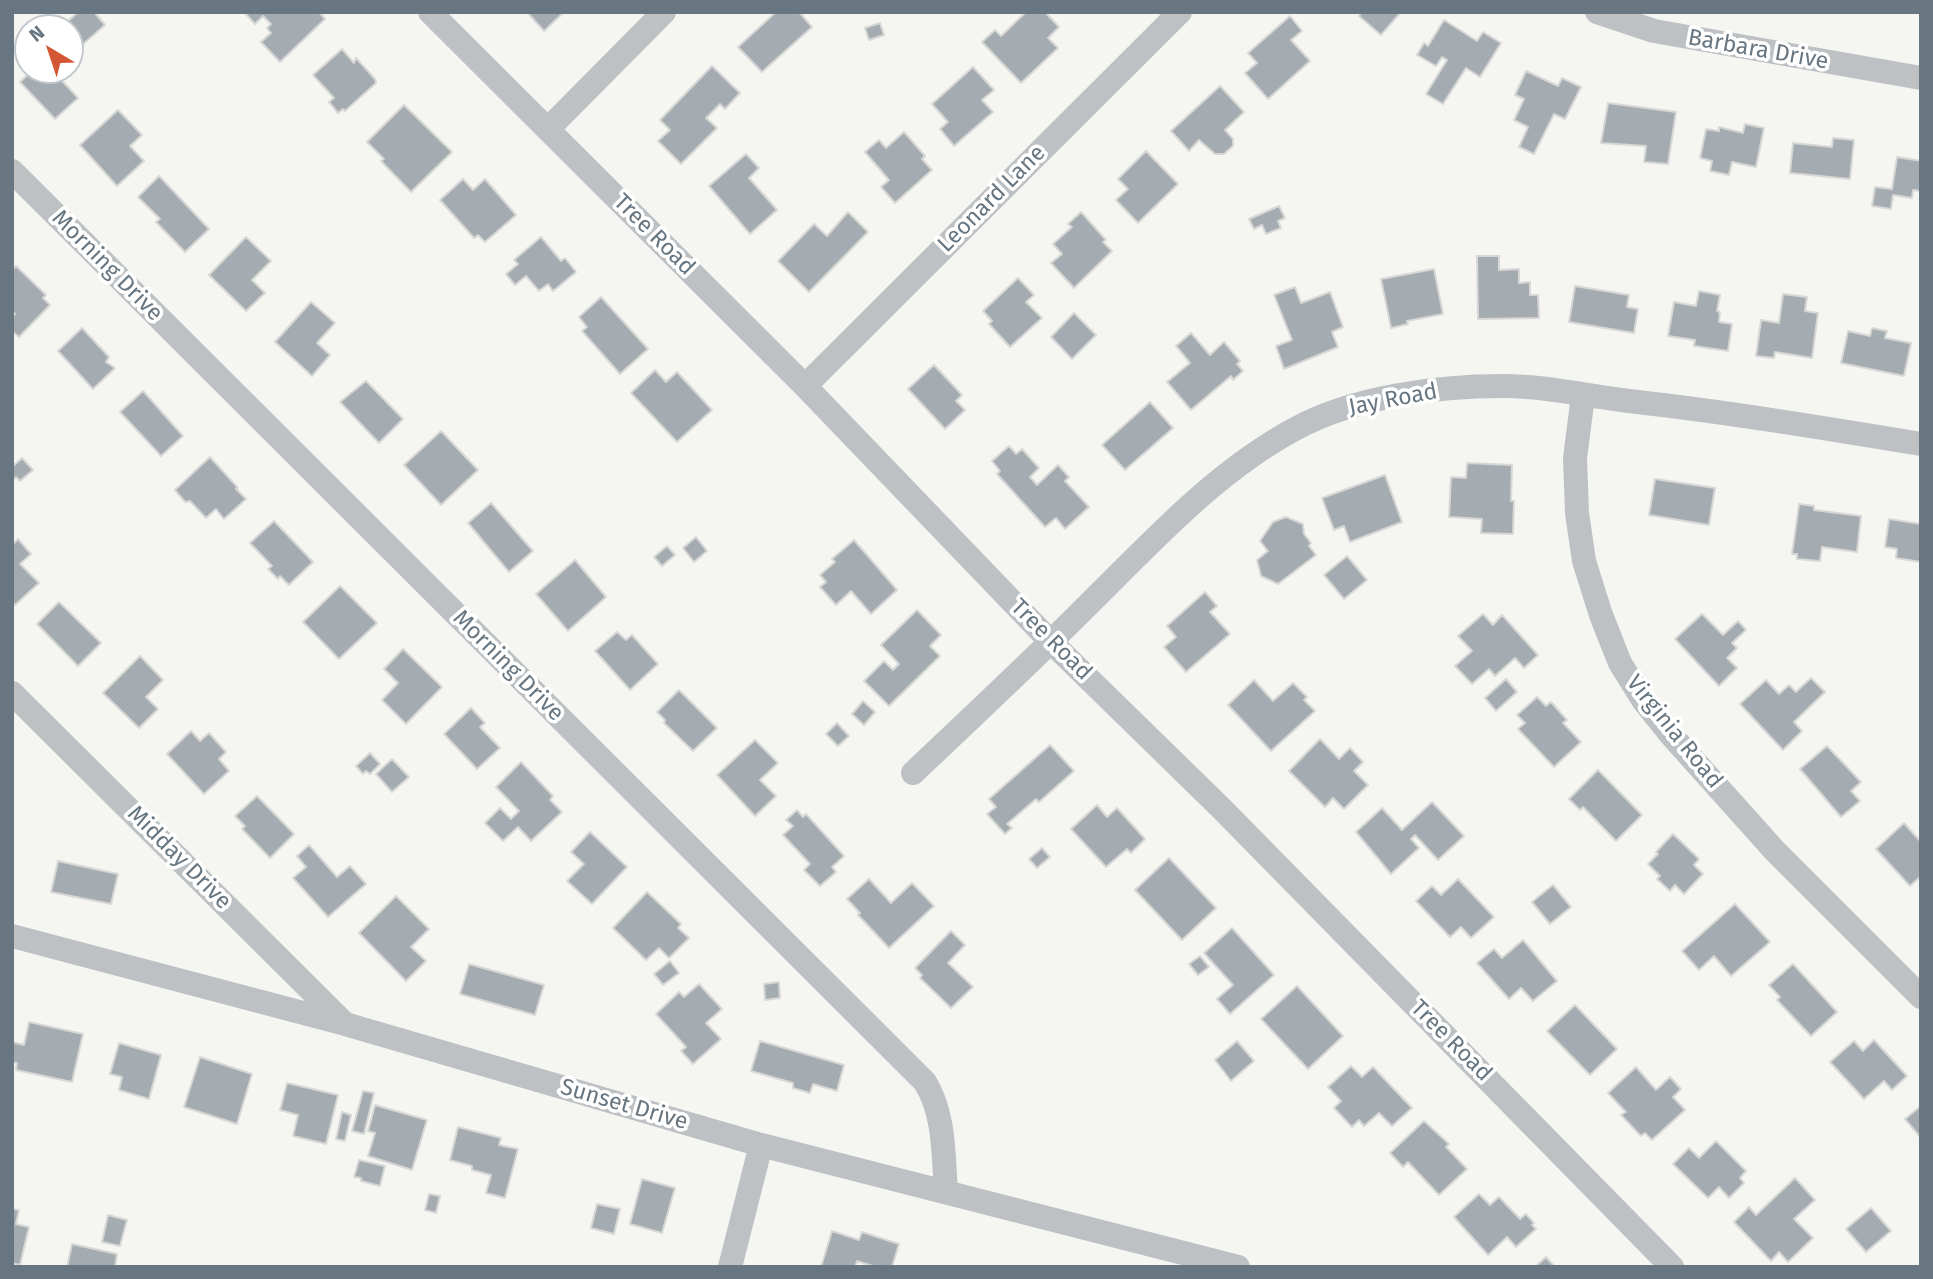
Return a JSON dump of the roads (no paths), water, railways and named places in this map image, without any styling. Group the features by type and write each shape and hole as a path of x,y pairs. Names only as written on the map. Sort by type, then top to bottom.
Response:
{"street":[{"name":"Tree Road","path":"430,12 805,386 1051,642 1222,809 1672,1267"},
{"path":"548,129 664,12"},
{"name":"Leonard Lane","path":"805,386 1180,12"},
{"name":"Barbara Drive","path":"1597,12 1654,31 1921,78"},
{"name":"Morning Drive","path":"12,171 925,1082 934,1098 942,1126 946,1191"},
{"name":"Jay Road","path":"913,773 1211,488 1248,458 1296,428 1350,406 1403,395 1504,386 1549,389 1583,396 1709,410 1921,444"},
{"name":"Virginia Road","path":"1583,396 1575,458 1580,537 1590,583 1620,663 1643,700 1671,735 1749,822 1916,982"},
{"name":"Midday Drive","path":"12,693 345,1024"},
{"name":"Sunset Drive","path":"12,936 345,1024 761,1145 1238,1267"},
{"path":"730,1267 761,1145"}]}
